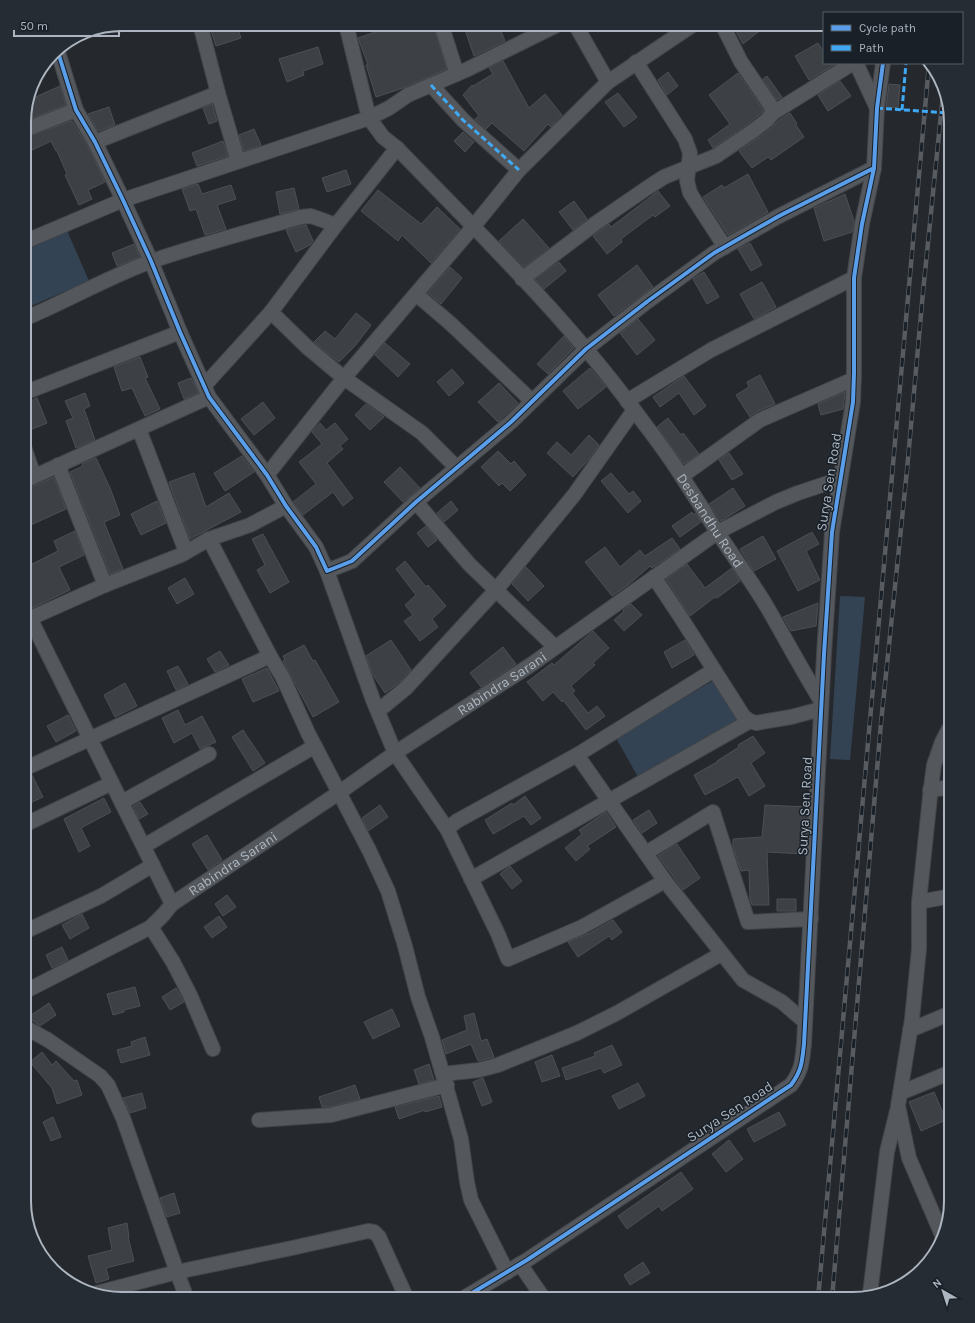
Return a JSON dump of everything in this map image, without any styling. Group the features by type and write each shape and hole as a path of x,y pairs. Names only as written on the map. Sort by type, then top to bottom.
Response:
{"street":[{"path":"202,31 238,162"},
{"path":"348,31 369,118"},
{"path":"443,31 457,74"},
{"path":"31,239 123,200 369,118 389,108 408,95 457,74 545,31"},
{"path":"579,31 608,82"},
{"path":"267,475 344,378 473,227 519,170 608,82 683,31"},
{"path":"725,31 740,62 771,106 773,113"},
{"path":"59,57 76,110 96,142 123,200 151,261 180,332 207,392 267,475 286,506 316,547 327,571 378,711 395,753 447,829 498,934 508,959 582,927 665,881"},
{"path":"636,62 685,139 690,153 687,181 690,193 725,247"},
{"path":"522,279 596,223 647,188 664,177 716,156 767,120 773,113 851,64"},
{"path":"856,64 877,108"},
{"name":"Surya Sen Road","path":"474,1292 520,1264 792,1085 799,1075 802,1064 811,920 821,705 832,532 853,402 854,278 862,224 874,168 877,108 883,64"},
{"path":"431,85 463,120 519,170"},
{"path":"96,142 218,93"},
{"path":"31,127 76,110"},
{"name":"Desbandhu Road","path":"369,118 383,137 398,148 586,349 631,406 682,476 738,560 766,606 821,705"},
{"path":"31,478 139,429 207,392 271,312 336,225 398,148"},
{"path":"327,571 352,561 416,502 511,422 586,349 648,301 714,253 779,216 874,168"},
{"path":"31,316 119,274 151,261 231,236 301,217 310,216 336,225"},
{"path":"378,711 406,688 496,590 574,495 631,406 711,350 854,278"},
{"path":"416,294 532,401"},
{"path":"271,312 307,347 344,378 422,433 458,468"},
{"path":"31,390 180,332"},
{"path":"682,476 760,420 854,379"},
{"path":"139,429 186,552"},
{"path":"58,466 105,585"},
{"name":"Rabindra Sarani","path":"152,927 172,904 340,792 395,753 532,664 718,532 798,492 840,479"},
{"path":"416,502 469,564 555,647"},
{"path":"31,617 186,552 209,539 250,525 286,506"},
{"path":"209,539 340,792 388,891 405,946 418,997 445,1079 461,1139 471,1200 507,1272"},
{"path":"654,578 744,717 756,723 763,722 791,717 821,705"},
{"path":"31,627 90,739 172,904"},
{"path":"31,766 270,656"},
{"path":"447,829 457,821 577,755 714,670"},
{"path":"471,879 610,802 750,721"},
{"path":"870,1290 887,1152 899,1099 910,1030 919,949 919,902 930,790 934,765 944,738"},
{"path":"144,846 315,746"},
{"path":"122,802 209,754"},
{"path":"577,755 665,881 743,980 782,1002 804,1021"},
{"path":"31,822 112,783"},
{"path":"930,790 944,788"},
{"path":"646,853 713,812 748,922 811,920"},
{"path":"31,929 100,896 153,865"},
{"path":"919,902 944,897"},
{"path":"31,988 152,927 173,962 190,996 213,1049"},
{"path":"259,1120 330,1115 445,1079 498,1065 577,1033 617,1013 721,954"},
{"path":"910,1030 944,1017"},
{"path":"31,1031 48,1040 100,1076 108,1085 123,1118 184,1292"},
{"path":"899,1099 944,1076"},
{"path":"899,1099 909,1158 941,1224"},
{"path":"107,1290 177,1272 292,1248 368,1230 374,1232 379,1237 404,1292"},
{"path":"520,1264 539,1292"}],"water":[{"path":"65,226 89,281 31,306 31,241"},
{"path":"840,596 865,597 850,760 830,759"},
{"path":"714,680 740,720 638,777 616,738"}],"building":[{"path":"211,31 238,31 241,38 216,46"},
{"path":"378,31 435,31 447,69 403,88 376,97 366,65 368,65 358,38"},
{"path":"465,31 501,31 505,41 474,56"},
{"path":"736,31 759,31 743,44"},
{"path":"818,43 823,50 823,64 835,64 809,80 795,56"},
{"path":"318,47 323,64 303,71 304,75 287,82 279,59"},
{"path":"503,61 529,108 545,94 562,115 551,127 548,124 524,151 492,123 486,129 475,119 479,116 463,95 472,85 473,86 493,74 489,68"},
{"path":"668,72 678,86 667,95 658,80"},
{"path":"738,73 764,111 713,148 708,140 730,124 709,95"},
{"path":"767,76 782,97 777,100 763,79"},
{"path":"840,81 851,96 828,111 818,95"},
{"path":"889,84 900,85 898,108 886,107"},
{"path":"60,86 66,105 31,118 34,98"},
{"path":"618,93 637,117 624,127 605,102"},
{"path":"212,104 217,121 209,124 203,108"},
{"path":"109,107 115,125 98,131 88,114"},
{"path":"790,113 804,137 771,160 768,157 752,168 739,151"},
{"path":"72,121 88,146 105,182 88,190 92,199 79,205 65,175 67,174 57,151 51,141 31,151 31,136"},
{"path":"254,129 261,145 244,151 239,135"},
{"path":"463,132 474,142 465,152 454,141"},
{"path":"223,141 228,156 197,166 192,153"},
{"path":"346,170 351,184 327,192 322,178"},
{"path":"748,174 768,212 728,235 703,197 722,185 724,188"},
{"path":"198,184 202,194 231,185 236,199 217,205 226,229 205,235 196,209 190,211 182,189"},
{"path":"294,188 299,209 280,214 276,192"},
{"path":"378,190 421,224 437,207 460,229 431,263 402,235 398,241 361,211"},
{"path":"658,191 670,206 655,217 653,215 621,239 622,242 607,254 593,236 609,224 611,227"},
{"path":"845,194 854,221 852,232 824,241 814,208"},
{"path":"574,201 587,219 573,230 559,212"},
{"path":"523,219 549,248 524,267 499,241"},
{"path":"306,225 313,241 310,245 296,252 286,230"},
{"path":"750,243 762,265 751,271 738,249"},
{"path":"134,244 140,257 117,266 112,253"},
{"path":"559,262 566,271 544,289 535,279"},
{"path":"637,265 653,287 614,316 598,295"},
{"path":"450,267 462,278 441,304 428,293"},
{"path":"704,272 719,297 707,304 693,279"},
{"path":"762,282 776,307 754,319 740,294"},
{"path":"356,313 371,325 355,346 339,362 314,342 325,331 335,339"},
{"path":"638,319 655,340 637,355 620,333"},
{"path":"564,336 574,348 548,374 537,364"},
{"path":"385,343 410,364 398,377 375,355"},
{"path":"140,357 148,377 145,378 160,409 145,416 132,388 122,391 114,367"},
{"path":"590,368 606,387 578,409 563,391"},
{"path":"452,369 464,383 449,396 437,382"},
{"path":"760,375 775,404 756,412 750,417 736,395 749,387 747,382"},
{"path":"684,376 706,406 694,415 679,393 660,407 653,397"},
{"path":"191,378 198,393 184,399 178,383"},
{"path":"499,383 518,403 498,422 478,402"},
{"path":"845,392 843,409 821,415 818,404"},
{"path":"85,393 90,406 84,409 95,440 76,448 66,421 73,418 65,401"},
{"path":"37,398 47,423 31,430 31,401"},
{"path":"263,402 275,418 254,435 241,419"},
{"path":"366,404 384,417 370,430 355,415"},
{"path":"668,418 681,435 683,433 699,454 684,464 657,427"},
{"path":"320,423 326,430 335,423 348,439 340,446 343,449 327,463 353,498 343,506 333,492 303,515 293,502 316,484 299,462 322,444 312,432"},
{"path":"589,435 599,445 590,458 573,477 547,453 557,442 571,455"},
{"path":"498,451 511,464 514,461 526,475 510,491 502,483 499,486 481,467"},
{"path":"729,453 743,474 732,480 719,460"},
{"path":"242,456 254,472 225,491 214,473"},
{"path":"96,458 110,488 120,515 104,522 123,569 110,574 70,472 83,466 82,464"},
{"path":"400,467 420,488 403,502 384,482"},
{"path":"194,473 206,507 229,493 241,512 190,539 169,482"},
{"path":"611,473 629,494 633,491 641,501 628,513 601,481"},
{"path":"54,477 66,509 31,525 31,487"},
{"path":"733,488 745,506 721,521 709,504"},
{"path":"157,501 166,523 141,535 131,514"},
{"path":"451,501 458,510 444,522 437,513"},
{"path":"692,512 693,515 695,513 701,522 680,537 672,526"},
{"path":"426,526 437,540 428,547 417,533"},
{"path":"75,531 84,555 59,567 70,590 31,609 31,564 58,551 54,541"},
{"path":"812,532 819,544 806,551 820,580 798,591 777,551"},
{"path":"263,534 289,582 270,593 257,570 265,565 252,539"},
{"path":"763,536 776,559 754,571 740,549"},
{"path":"672,538 680,549 652,568 650,566 628,585 612,596 585,562 605,547 620,567 640,550 645,556"},
{"path":"405,561 426,587 428,585 446,606 432,619 438,627 420,641 404,621 413,615 405,605 416,595 396,569"},
{"path":"687,564 705,588 732,568 740,581 717,598 715,597 690,616 666,579"},
{"path":"526,567 544,586 528,601 512,584"},
{"path":"185,578 194,594 177,604 168,588"},
{"path":"818,603 816,626 791,631 783,617"},
{"path":"631,604 642,615 624,631 614,620"},
{"path":"593,631 609,648 593,663 595,665 571,686 575,691 572,693 588,713 597,706 605,716 586,730 563,700 562,702 553,692 543,701 527,682 552,663 554,665"},
{"path":"391,640 411,670 400,682 385,693 373,675 366,656"},
{"path":"685,640 694,655 672,668 664,652"},
{"path":"304,645 313,661 315,660 339,702 313,717 283,661 285,660 283,656"},
{"path":"503,647 516,664 481,687 470,673"},
{"path":"220,651 229,665 215,672 207,659"},
{"path":"178,666 188,684 176,690 167,671"},
{"path":"267,668 279,691 253,702 242,679"},
{"path":"125,683 137,706 115,717 104,695"},
{"path":"178,710 185,725 202,716 216,742 200,749 192,733 174,743 162,718"},
{"path":"68,715 76,731 56,742 47,726"},
{"path":"243,730 265,763 253,771 232,737"},
{"path":"753,736 765,753 751,763 765,786 749,796 738,777 705,795 694,775 717,762 739,747 738,745"},
{"path":"31,775 43,797 31,803"},
{"path":"525,796 541,818 531,825 524,816 493,834 485,820 512,803 513,805"},
{"path":"104,798 111,812 81,828 90,846 79,852 64,819"},
{"path":"140,802 148,814 139,819 133,806"},
{"path":"380,805 388,817 368,831 362,818"},
{"path":"765,805 808,807 805,854 767,852 769,905 752,905 750,899 749,870 741,871 733,847 733,839 762,837"},
{"path":"649,810 657,823 642,833 633,820"},
{"path":"606,812 616,827 587,846 590,849 576,861 565,848 582,834 579,830"},
{"path":"207,835 222,860 208,870 192,844"},
{"path":"677,844 700,878 683,890 658,856"},
{"path":"510,866 522,881 512,889 500,874"},
{"path":"227,895 236,907 223,916 215,904"},
{"path":"777,899 796,899 796,911 777,911"},
{"path":"82,914 89,928 70,939 62,925"},
{"path":"219,916 227,927 212,938 204,927"},
{"path":"613,920 622,932 612,940 609,936 578,957 568,942 590,933"},
{"path":"62,947 68,960 52,968 46,955"},
{"path":"135,987 140,1006 124,1010 124,1012 113,1015 107,994"},
{"path":"176,988 184,1002 170,1010 162,997"},
{"path":"49,1003 56,1015 40,1026 31,1019 31,1015"},
{"path":"392,1009 400,1026 373,1039 364,1022"},
{"path":"474,1013 481,1041 487,1039 494,1057 478,1061 471,1044 446,1054 442,1040 467,1030 464,1016"},
{"path":"145,1037 150,1055 121,1063 117,1050 132,1046 131,1042"},
{"path":"612,1045 622,1065 604,1073 601,1068 566,1080 562,1068 595,1056 594,1053"},
{"path":"42,1052 52,1065 56,1061 74,1081 77,1080 82,1095 57,1104 52,1088 31,1063 31,1061"},
{"path":"552,1055 560,1076 542,1082 535,1062"},
{"path":"429,1064 434,1080 419,1084 414,1070"},
{"path":"483,1078 492,1102 482,1106 473,1082"},
{"path":"638,1083 645,1096 619,1109 612,1096"},
{"path":"355,1085 360,1099 330,1107 322,1107 319,1097"},
{"path":"934,1092 944,1115 944,1121 921,1131 909,1102"},
{"path":"142,1093 146,1108 130,1113 123,1098"},
{"path":"439,1096 442,1107 425,1112 425,1110 399,1119 395,1107"},
{"path":"779,1112 786,1125 754,1142 747,1129"},
{"path":"53,1117 61,1137 51,1141 43,1122"},
{"path":"729,1140 743,1159 726,1172 712,1154"},
{"path":"681,1172 693,1189 662,1211 659,1206 627,1229 618,1216"},
{"path":"174,1193 180,1213 167,1217 160,1198"},
{"path":"127,1223 128,1237 134,1261 106,1268 109,1279 96,1283 88,1256 112,1250 108,1228"},
{"path":"643,1262 650,1273 630,1285 624,1275"}],"railway":[{"path":"819,1292 928,71"},
{"path":"833,1292 881,723 942,104"}],"marked path":[{"path":"902,110 906,64"},
{"path":"431,85 463,120 519,170"},
{"path":"877,108 943,113"}],"cycle path":[{"path":"59,57 76,110 95,142 123,200 151,261 209,397 267,475 286,506 316,547 327,571 352,561 416,502 511,422 586,349 648,301 714,253 779,216 874,168"},
{"path":"474,1292 527,1260 791,1085 795,1080 802,1061 832,532 853,402 854,278 862,224 874,168 877,108 883,64"}]}
